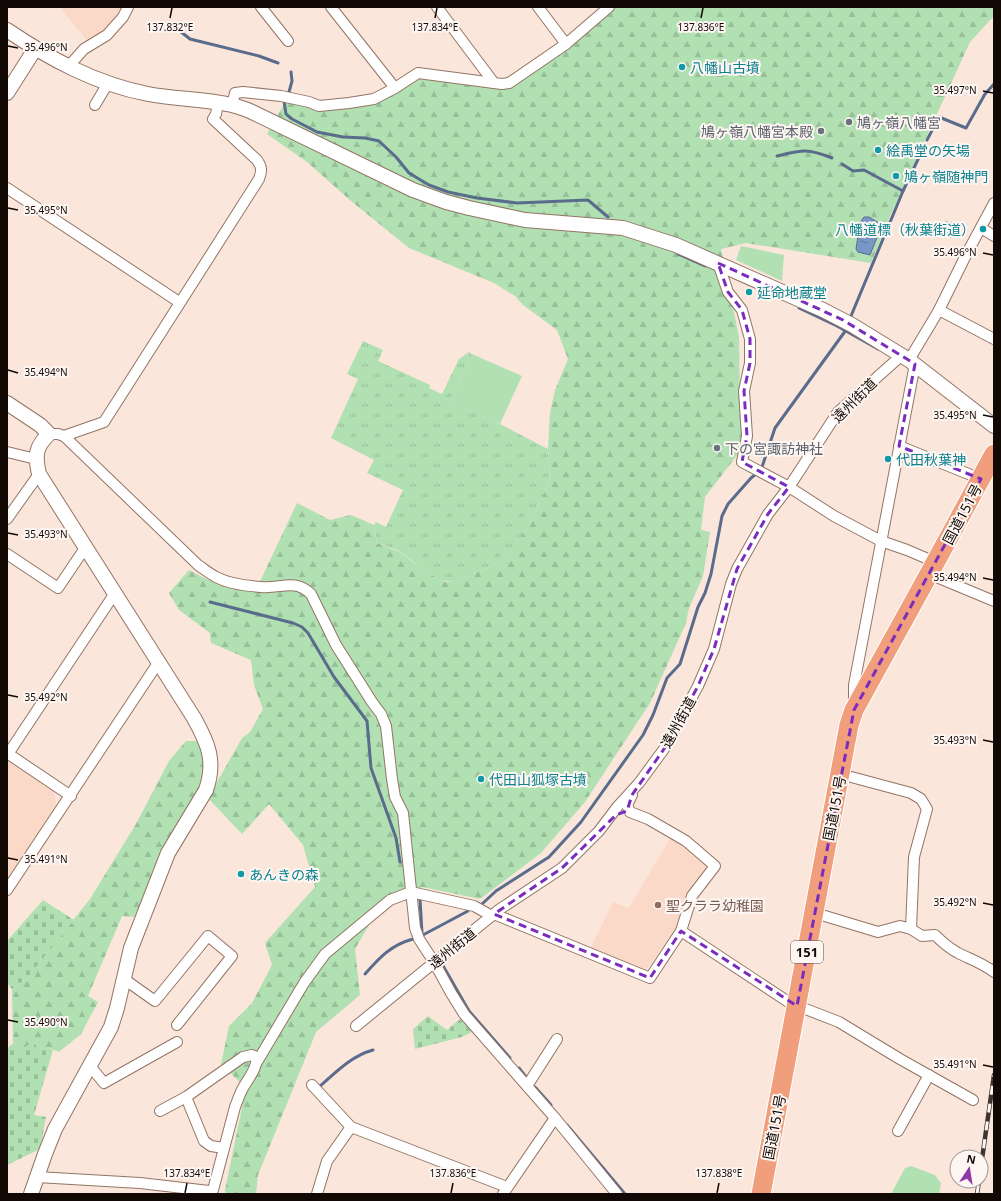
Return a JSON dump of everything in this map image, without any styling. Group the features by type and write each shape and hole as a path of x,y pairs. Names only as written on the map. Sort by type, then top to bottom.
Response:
{"highway":[{"name":"国道151号","path":"761,1194 815,913 849,725 854,710 994,454"}],"street":[{"path":"68,67 84,49 107,35 123,17 128,7"},
{"path":"261,7 288,41"},
{"path":"331,7 395,88"},
{"path":"437,7 494,83"},
{"path":"538,7 566,44"},
{"path":"232,105 235,93 243,92 281,96 309,102 319,106 374,100 418,73 502,84 508,83 566,44 609,7"},
{"path":"7,30 35,49 68,67 108,83 147,94 232,105 252,112 413,190 446,202 525,220 623,228 676,245 823,310 852,325 908,360 994,426"},
{"path":"7,93 35,49"},
{"path":"95,104 108,83"},
{"path":"64,436 104,422 259,179 262,172 257,160 213,119 216,114 218,103"},
{"path":"7,188 180,302"},
{"name":"遠州街道","path":"356,1026 506,904 562,868 599,831 618,806 639,783 664,749 698,686 714,649 731,584 737,569 768,514 789,488 838,412 908,360 939,310 994,203"},
{"path":"980,228 994,236"},
{"path":"718,263 728,292 742,310 750,339 750,363 744,391 747,436 742,462 789,488 834,516 881,541 907,550 932,568 994,601"},
{"path":"939,310 994,339"},
{"name":"遠州街道","path":"854,710 854,685 899,446 908,360"},
{"path":"7,403 40,425 49,434 64,436 198,565 217,578 263,588 293,585 301,587 311,594 336,645 381,714 386,726 395,797 404,813 411,892 415,928 418,939 434,962 464,1014 555,1118 618,1194"},
{"path":"31,1194 55,1129 103,1045 114,1020 131,948 168,853 206,790 211,768 210,752 203,735 39,474 36,459 39,445 49,434"},
{"path":"899,446 981,478"},
{"path":"7,452 36,459"},
{"path":"7,519 39,474"},
{"path":"7,554 58,588 86,548"},
{"path":"71,796 8,753 115,593"},
{"path":"7,890 71,796 158,663"},
{"path":"840,774 910,793 921,799 927,809 914,857 911,930"},
{"path":"630,812 627,805 639,783"},
{"path":"37,1177 140,1183 209,1191 214,1190 224,1148 240,1093 304,983 325,954 390,900 411,892 474,906 650,978 681,931 692,896 715,866 686,841 648,818 630,812 616,814 604,830 599,831"},
{"path":"815,913 878,932 900,926 922,936 935,936 957,953 984,964 994,972"},
{"path":"681,931 790,1003 840,1022 973,1100"},
{"path":"124,978 155,1001 208,936 232,956 177,1025"},
{"path":"527,1086 557,1040"},
{"path":"90,1066 104,1083 177,1042"},
{"path":"160,1111 186,1097 243,1056 252,1055 256,1058 257,1062"},
{"path":"898,1131 929,1075"},
{"path":"312,1085 351,1127 505,1190 555,1118"},
{"path":"186,1097 204,1141 211,1146 224,1148"},
{"path":"317,1194 327,1161 351,1127"}],"highlighted area":[{"path":"718,263 843,320 915,364 899,446 981,479 854,710 797,1006 681,931 650,978 494,914 562,868 616,815 627,811 632,795 664,749 698,686 714,649 737,569 768,514 789,487 742,462 747,436 744,391 750,363 750,339 742,310 728,292"}],"shaded area":[{"path":"60,7 124,7 104,33 88,42"},
{"path":"7,760 54,791 57,808 7,883"},
{"name":"聖クララ幼稚園","path":"672,835 708,866 708,869 677,927 646,970 642,972 589,951 613,902 629,908"}],"green space":[{"path":"609,7 994,7 994,16 970,42 891,214 871,263 746,243 721,249 739,337 740,414 744,436 738,454 705,497 701,530 710,532 703,576 689,608 686,623 650,703 585,802 541,853 480,899 422,887 378,910 355,949 360,995 316,1032 258,1175 256,1194 226,1194 225,1190 246,1088 221,1064 229,1026 252,1003 272,965 265,943 315,887 303,845 269,804 242,834 208,798 242,738 250,732 263,709 254,685 251,660 211,643 210,633 179,610 169,593 189,570 210,581 256,590 297,503 330,520 351,515 374,525 377,543 400,552 429,574 446,582 454,581 501,563 530,524 550,480 548,449 550,413 555,390 568,359 557,330 523,305 515,296 494,283 409,248 351,201 307,162 267,134 288,97 309,102 374,100 418,73 502,84"},
{"path":"741,246 784,255 782,281 736,260"},
{"path":"363,341 383,350 378,361 430,385 429,388 442,394 459,359 469,352 472,354 450,402 500,424 548,449 550,480 530,524 501,563 454,581 446,581 432,576 407,556 398,551 377,543 374,525 376,522 386,527 403,490 367,473 374,460 331,438 358,379 347,374"},
{"path":"472,354 522,376 500,424 450,402"},
{"path":"186,741 199,741 207,775 173,833 134,917 122,916 88,996 98,1002 81,1034 59,1052 47,1047 41,1052 20,1051 13,1043 12,989 27,978 90,899 136,824 169,761"},
{"path":"43,900 74,920 27,978 12,989 7,983 7,941"},
{"path":"428,1016 447,1030 460,1019 472,1032 462,1037 415,1049 413,1029"},
{"path":"33,1042 41,1052 47,1047 53,1050 34,1115 46,1117 40,1149 7,1165 7,1049 13,1043 20,1050"},
{"path":"911,1166 935,1175 941,1183 939,1194 891,1194 905,1168"}],"water":[{"path":"864,217 869,217 879,223 874,234 878,235 870,255 858,252 856,249 858,236 854,231"},
{"path":"946,222 958,226 960,230 956,237 940,232 940,225"}],"waterway":[{"path":"171,24 190,39 259,56 278,63"},
{"path":"289,92 292,81 291,72"},
{"path":"927,140 939,117 966,128 985,94 994,84"},
{"path":"284,101 286,114 292,119 317,132 343,137 365,138 379,141 396,157 409,173 429,185 448,192 477,198 517,203 588,200 608,217"},
{"path":"777,156 793,152 810,151 832,158"},
{"path":"851,316 903,191 921,153"},
{"path":"842,164 853,171 864,170 903,191"},
{"path":"678,254 705,266"},
{"path":"761,290 769,294"},
{"path":"799,308 837,326 878,349"},
{"path":"762,467 775,428 846,330"},
{"path":"482,904 496,891 549,857 581,822 643,735 653,715 667,678 680,664 698,607 705,593 711,574 722,516 728,504 756,474"},
{"path":"210,602 293,623 302,627 308,633 334,677 367,721 371,768 396,838 400,862"},
{"path":"420,899 422,933"},
{"path":"421,936 468,911"},
{"path":"365,974 386,952 413,939"},
{"path":"442,964 469,1011 510,1058"},
{"path":"319,1087 350,1061 373,1050"},
{"path":"519,1068 526,1077"},
{"path":"535,1087 551,1105"},
{"path":"567,1125 625,1194"}],"railway":[{"path":"983,1149 994,1075"},
{"path":"977,1194 978,1189"}],"place":[{"name":"八幡山古墳","path":"682,67"},
{"name":"鳩ヶ嶺八幡宮","path":"849,122"},
{"name":"鳩ヶ嶺八幡宮本殿","path":"821,131"},
{"name":"絵禹堂の矢場","path":"878,150"},
{"name":"鳩ヶ嶺随神門","path":"896,176"},
{"name":"八幡道標（秋葉街道）","path":"983,229"},
{"name":"延命地蔵堂","path":"749,292"},
{"name":"下の宮諏訪神社","path":"717,448"},
{"name":"代田秋葉神","path":"888,459"},
{"name":"代田山狐塚古墳","path":"481,779"},
{"name":"あんきの森","path":"241,874"},
{"name":"聖クララ幼稚園","path":"658,905"}]}
